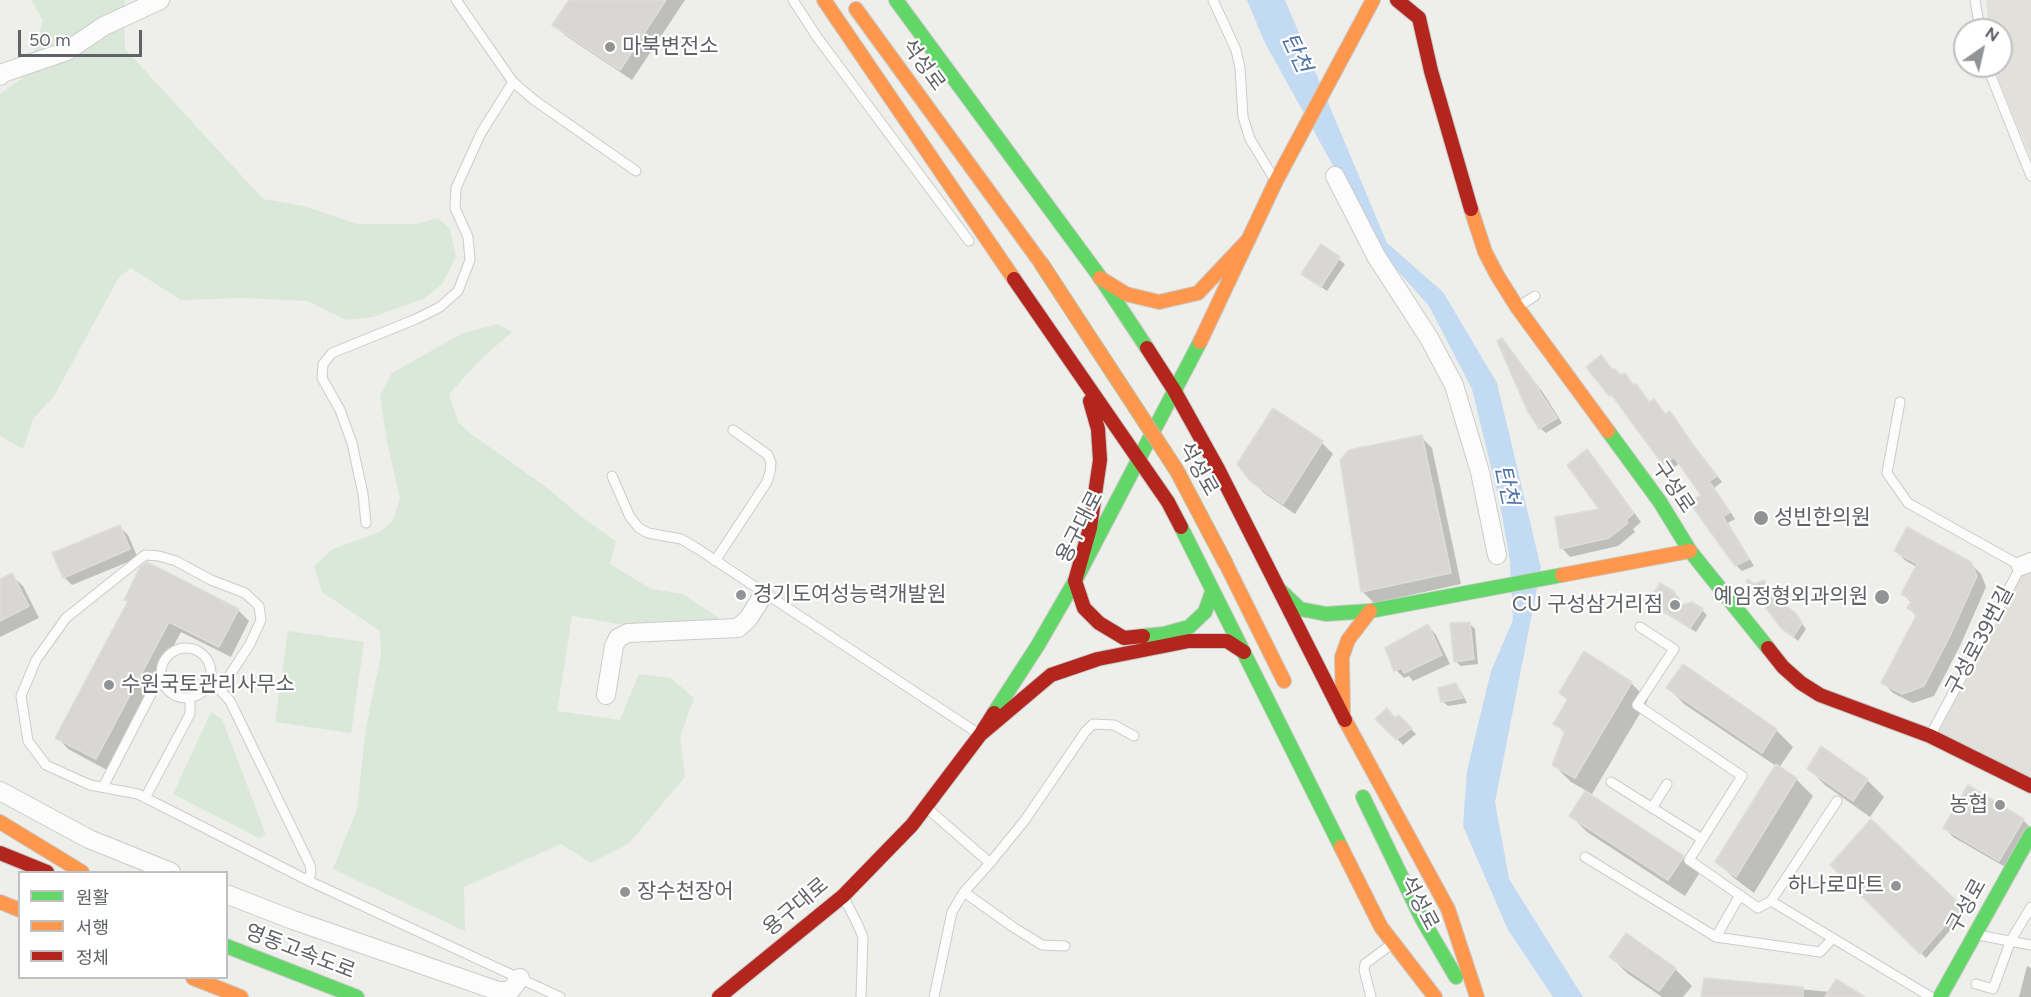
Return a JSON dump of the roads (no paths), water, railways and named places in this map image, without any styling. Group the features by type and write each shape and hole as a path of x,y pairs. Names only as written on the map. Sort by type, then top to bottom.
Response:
{"main road":[{"path":"824,0 1168,502 1381,927 1435,997"},
{"name":"석성로","path":"850,0 1041,263 1177,471 1289,690"},
{"path":"896,0 1100,277 1174,390 1218,470 1343,717 1448,909 1477,997"},
{"name":"용구대로","path":"719,997 843,896 912,825 980,735 1076,581 1195,352 1276,181 1373,0"},
{"name":"구성로","path":"1397,0 1419,18 1431,71 1485,252 1501,282 1660,502 1690,551 1783,667 1801,683 1820,694 1930,736 2031,786"},
{"path":"1100,277 1126,294 1159,302 1198,292 1249,239"},
{"path":"1032,305 1056,315 1094,307 1100,277"},
{"path":"1072,364 1092,408 1098,429 1100,460 1090,528 1076,581 1084,608 1099,623 1124,638 1164,634 1189,627 1205,612 1212,592"},
{"name":"석성로","path":"1155,399 1174,429"},
{"path":"1192,552 1196,530 1209,513 1223,510 1245,524"},
{"path":"1277,586 1300,609 1326,614 1370,611 1690,551"},
{"path":"1343,717 1342,657 1348,640 1370,611"},
{"path":"980,735 1051,675 1098,659 1189,641 1227,641 1244,652"},
{"name":"석성로","path":"1359,789 1422,919 1467,997"},
{"path":"0,822 79,871"},
{"name":"구성로","path":"1940,997 2031,834"},
{"path":"0,853 42,871"},
{"path":"0,902 18,908"},
{"name":"영동고속도로","path":"228,947 357,997"},
{"path":"1430,969 1446,997"},
{"path":"196,979 241,997"}],"street":[{"path":"0,76 67,51 104,26 160,0"},
{"path":"1335,176 1376,256 1429,338 1454,385 1480,472 1497,555"},
{"path":"606,696 614,646 618,638 628,633 738,628 748,619 764,594"},
{"path":"0,791 89,838 166,871"},
{"path":"228,895 293,920 498,991 510,991 520,978"}],"lane":[{"path":"456,0 513,82 534,100 636,171"},
{"path":"794,0 817,37 977,251"},
{"path":"1213,0 1236,50 1240,68 1243,117 1250,139 1276,181"},
{"path":"1975,0 1978,18"},
{"path":"1993,78 2031,176"},
{"path":"366,523 363,494 352,443 340,410 322,378 322,364 332,353 440,307 458,291 470,260 468,237 454,208 456,188 481,133 513,82"},
{"path":"999,278 1032,305"},
{"path":"1517,307 1535,296"},
{"name":"구성로39번길","path":"1900,402 1887,473 1908,503 2026,564 1930,736"},
{"path":"714,561 767,482 770,472 771,462 768,455 733,430"},
{"path":"612,476 630,517 639,528 648,533 681,539 980,735"},
{"path":"220,690 250,644 261,620 259,606 245,593 211,580 176,561 145,555 66,618 36,660 21,696 28,741 46,765 90,784 138,794 309,881 560,997"},
{"path":"1640,627 1674,649 1637,705 1742,776 1689,860 1758,908 1772,901 1837,801"},
{"path":"187,647 202,653 211,667 209,684 204,691 190,698 172,694 162,681 161,672 166,657 179,648 187,647"},
{"path":"103,787 153,690 162,681"},
{"path":"209,684 220,690 230,701 310,865 309,881"},
{"path":"145,798 190,714 190,698"},
{"path":"934,997 952,912 964,892 1025,820 1085,732 1093,724 1114,725 1134,736"},
{"path":"1611,782 1702,839"},
{"path":"1652,808 1667,784"},
{"path":"926,807 990,863"},
{"path":"1585,857 1716,937 1820,952 1833,938"},
{"path":"964,892 1042,945 1065,946"},
{"path":"1716,937 1740,895"},
{"path":"843,896 862,937 864,956 860,986 861,997"},
{"path":"1772,901 1931,997"},
{"path":"1976,984 1993,989 2011,940 2031,907"},
{"path":"1976,934 2031,945"},
{"path":"1371,997 1364,970 1365,964 1393,943"}],"water":[{"name":"탄천","path":"1247,0 1285,0 1387,243 1443,292 1497,383 1541,568 1495,802 1509,879 1583,997 1553,997 1508,930 1463,826 1467,771 1491,671 1513,620 1510,561 1500,504 1472,389 1429,306 1381,252 1264,41"}],"place":[{"name":"마북변전소","path":"610,47"},
{"name":"성빈한의원","path":"1761,518"},
{"name":"경기도여성능력개발원","path":"741,595"},
{"name":"예임정형외과의원","path":"1882,597"},
{"name":"CU 구성삼거리점","path":"1675,605"},
{"name":"수원국토관리사무소","path":"109,685"},
{"name":"농협","path":"2000,805"},
{"name":"하나로마트","path":"1896,886"},
{"name":"장수천장어","path":"625,892"}]}
